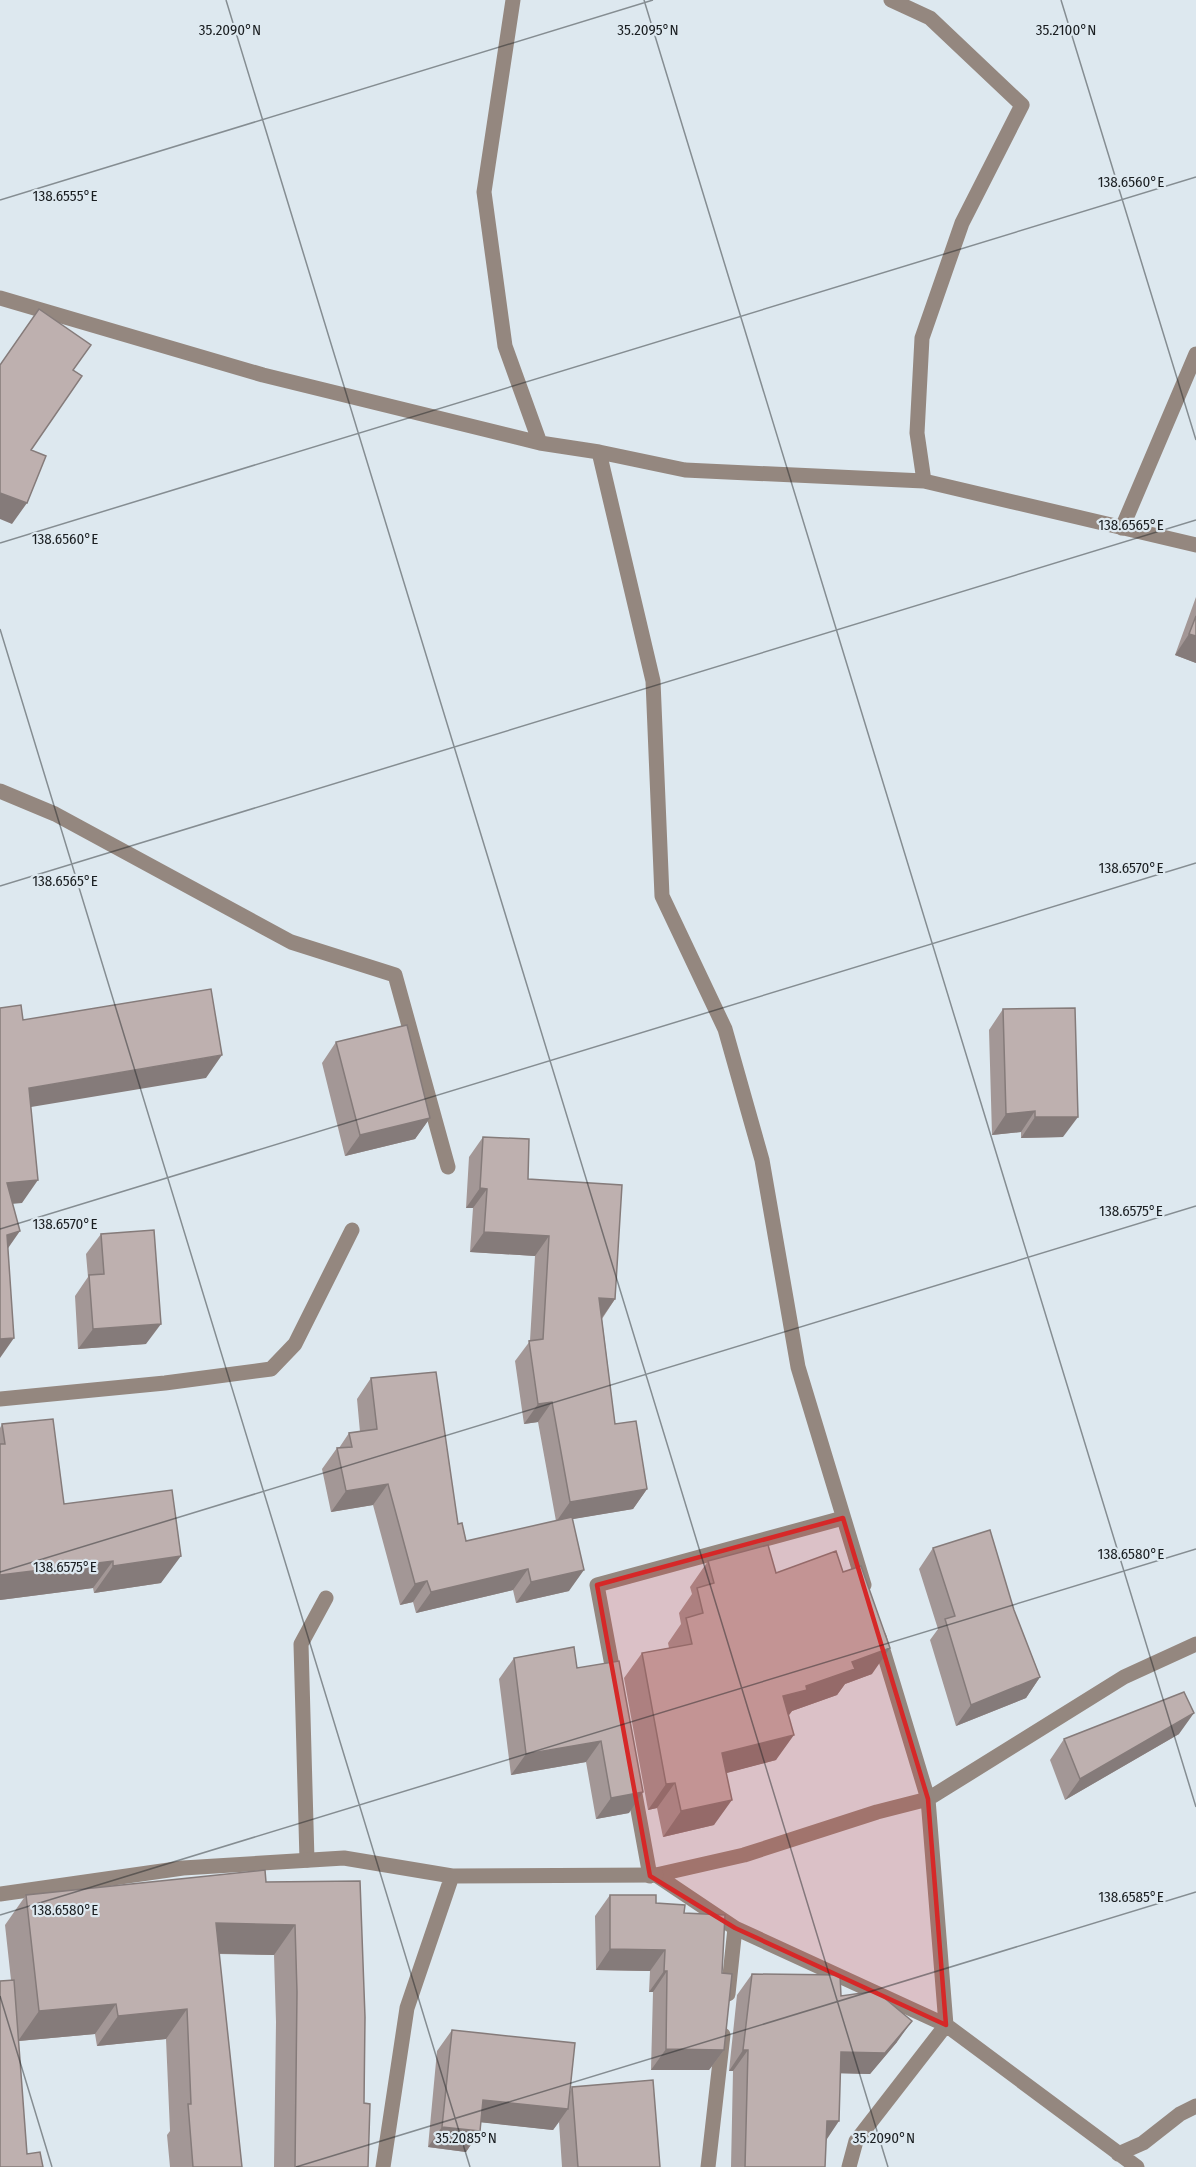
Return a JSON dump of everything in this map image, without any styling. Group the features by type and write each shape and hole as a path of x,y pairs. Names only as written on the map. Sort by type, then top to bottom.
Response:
{"street":[{"path":"513,0 484,192 505,346 540,443"},
{"path":"891,0 930,18 1022,105 962,223 922,338 917,433 924,481"},
{"path":"0,298 263,375 540,443 685,470 924,481 1196,546"},
{"path":"1122,528 1196,354"},
{"path":"598,452 653,681 662,896 725,1029 762,1160 798,1367 867,1596"},
{"path":"0,791 55,814 291,942 395,975 448,1167"},
{"path":"0,1399 165,1383 271,1369 295,1344 352,1230"},
{"path":"619,1701 597,1585 843,1518"},
{"path":"307,1860 301,1644 326,1598"},
{"path":"849,2167 856,2141 946,2025 928,1799 874,1619"},
{"path":"0,1894 183,1868 344,1858 452,1876 653,1875 744,1855 877,1812 928,1799 1124,1677 1196,1644"},
{"path":"631,1771 653,1875 735,1928 946,2025 1137,2167"},
{"path":"383,2167 407,2008 452,1876"},
{"path":"708,2167 735,1928"},
{"path":"1118,2154 1143,2143 1180,2114 1196,2106"}],"highlighted area":[{"path":"843,1518 928,1799 946,2025 735,1928 650,1876 597,1585"}],"building":[{"path":"39,309 91,345 73,370 82,376 31,450 46,456 27,503 0,493 0,365"},
{"path":"1196,616 1196,636 1189,634"},
{"path":"211,989 222,1055 29,1088 38,1180 7,1183 20,1231 7,1235 14,1338 0,1339 0,1008 21,1005 23,1020"},
{"path":"1075,1008 1078,1117 1035,1117 1035,1111 1006,1114 1003,1009"},
{"path":"407,1025 430,1118 360,1135 336,1042"},
{"path":"483,1137 529,1139 528,1179 622,1185 615,1299 599,1298 615,1424 636,1421 647,1489 570,1502 552,1402 538,1404 529,1341 543,1339 549,1236 484,1232 487,1189 480,1188"},
{"path":"154,1230 161,1324 93,1329 89,1275 104,1274 101,1234"},
{"path":"436,1372 458,1524 462,1523 466,1541 572,1517 584,1570 531,1582 528,1569 431,1592 427,1581 415,1584 388,1484 346,1491 337,1448 352,1447 349,1433 377,1429 371,1378"},
{"path":"53,1419 64,1504 172,1490 181,1556 113,1566 113,1561 0,1575 0,1444 5,1444 2,1424"},
{"path":"990,1530 1014,1610 1040,1677 971,1705 945,1619 955,1616 933,1548"},
{"path":"768,1545 776,1573 836,1551 843,1572 861,1566 890,1648 852,1662 855,1669 806,1686 807,1690 783,1696 794,1735 722,1753 732,1800 681,1811 675,1783 666,1784 642,1653 692,1644 686,1618 703,1613 697,1588 714,1583 708,1561"},
{"path":"574,1647 577,1668 619,1661 643,1792 611,1798 601,1741 526,1754 514,1658"},
{"path":"1184,1692 1194,1713 1080,1779 1064,1739"},
{"path":"265,1870 266,1882 360,1881 365,2017 364,2103 370,2104 368,2167 295,2167 297,1992 295,1925 216,1923 242,2167 193,2167 188,2104 191,2104 187,2009 118,2016 116,2004 39,2011 26,1895"},
{"path":"610,1895 656,1895 656,1903 685,1905 684,1913 725,1915 722,1973 732,1974 724,2050 666,2049 665,1950 610,1949"},
{"path":"752,1974 840,1975 841,1996 876,1991 912,2021 885,2053 841,2052 839,2121 827,2121 825,2167 745,2167 748,2050 743,2050"},
{"path":"14,1980 27,2154 40,2152 43,2167 0,2167 0,1981"},
{"path":"452,2030 575,2043 568,2109 483,2100 480,2131 442,2127"},
{"path":"653,2080 660,2167 578,2167 572,2087"}]}
